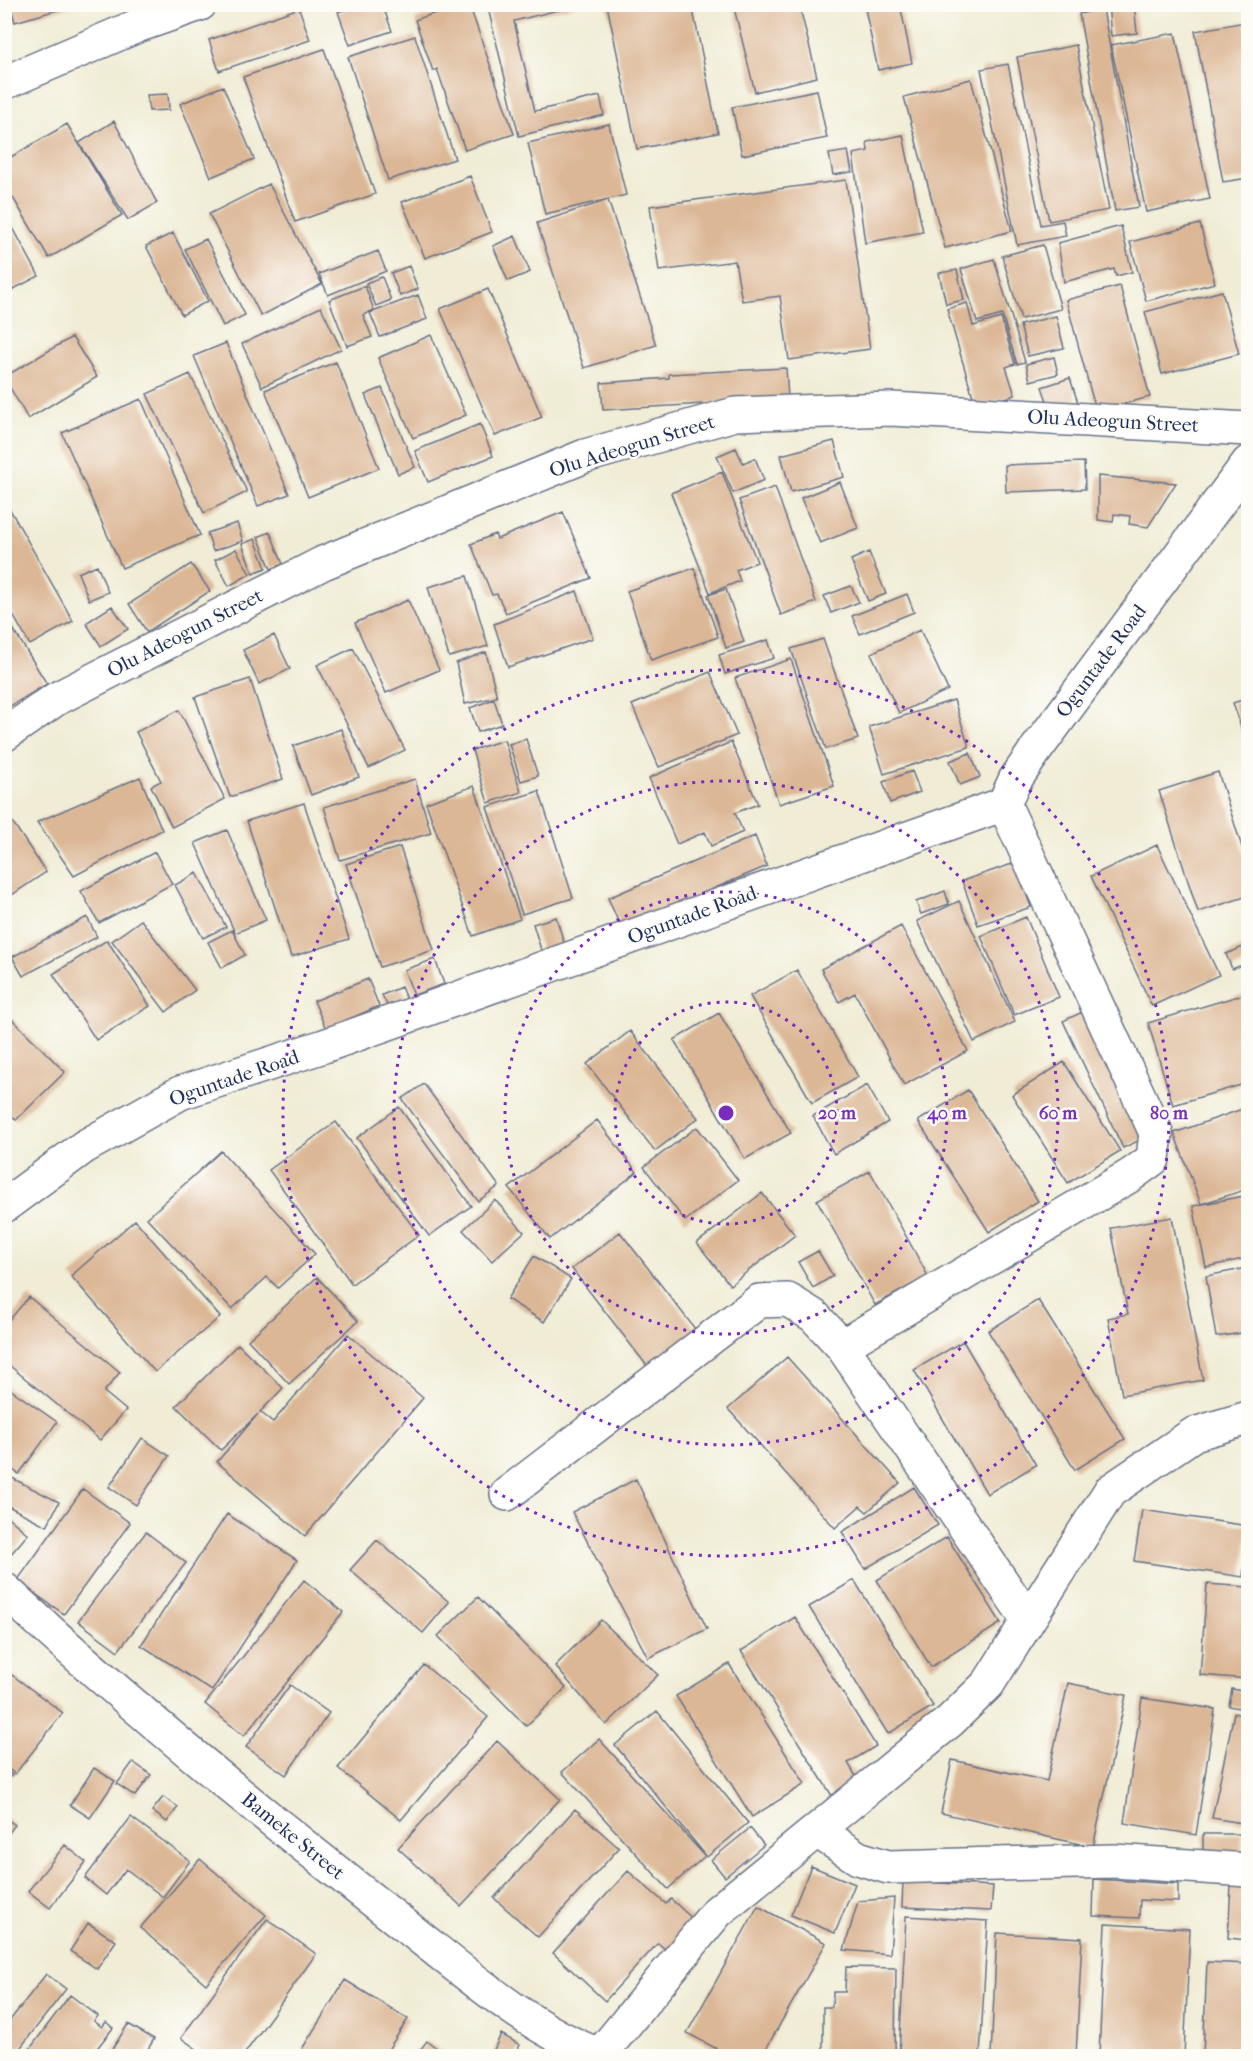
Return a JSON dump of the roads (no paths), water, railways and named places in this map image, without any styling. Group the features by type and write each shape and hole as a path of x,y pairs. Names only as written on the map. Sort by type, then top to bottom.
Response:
{"street":[{"path":"4,83 134,15 200,4"},
{"name":"Olu Adeogun Street","path":"4,735 56,699 323,563 585,456 735,414 891,409 1248,429"},
{"name":"Oguntade Road","path":"4,1206 84,1147 180,1093 335,1042 1004,804 1015,780 1035,751 1248,463"},
{"path":"842,1346 1131,1175 1153,1159 1156,1133 1004,804"},
{"path":"507,1494 759,1301 788,1300 814,1316 842,1346 1028,1620"},
{"path":"600,2056 717,1912 950,1721 988,1684 1110,1491 1194,1434 1248,1419"},
{"name":"Bameke Street","path":"4,1589 74,1655 330,1867 518,2013 600,2056"},
{"path":"817,1831 858,1857 888,1867 1114,1861 1248,1870"}]}
